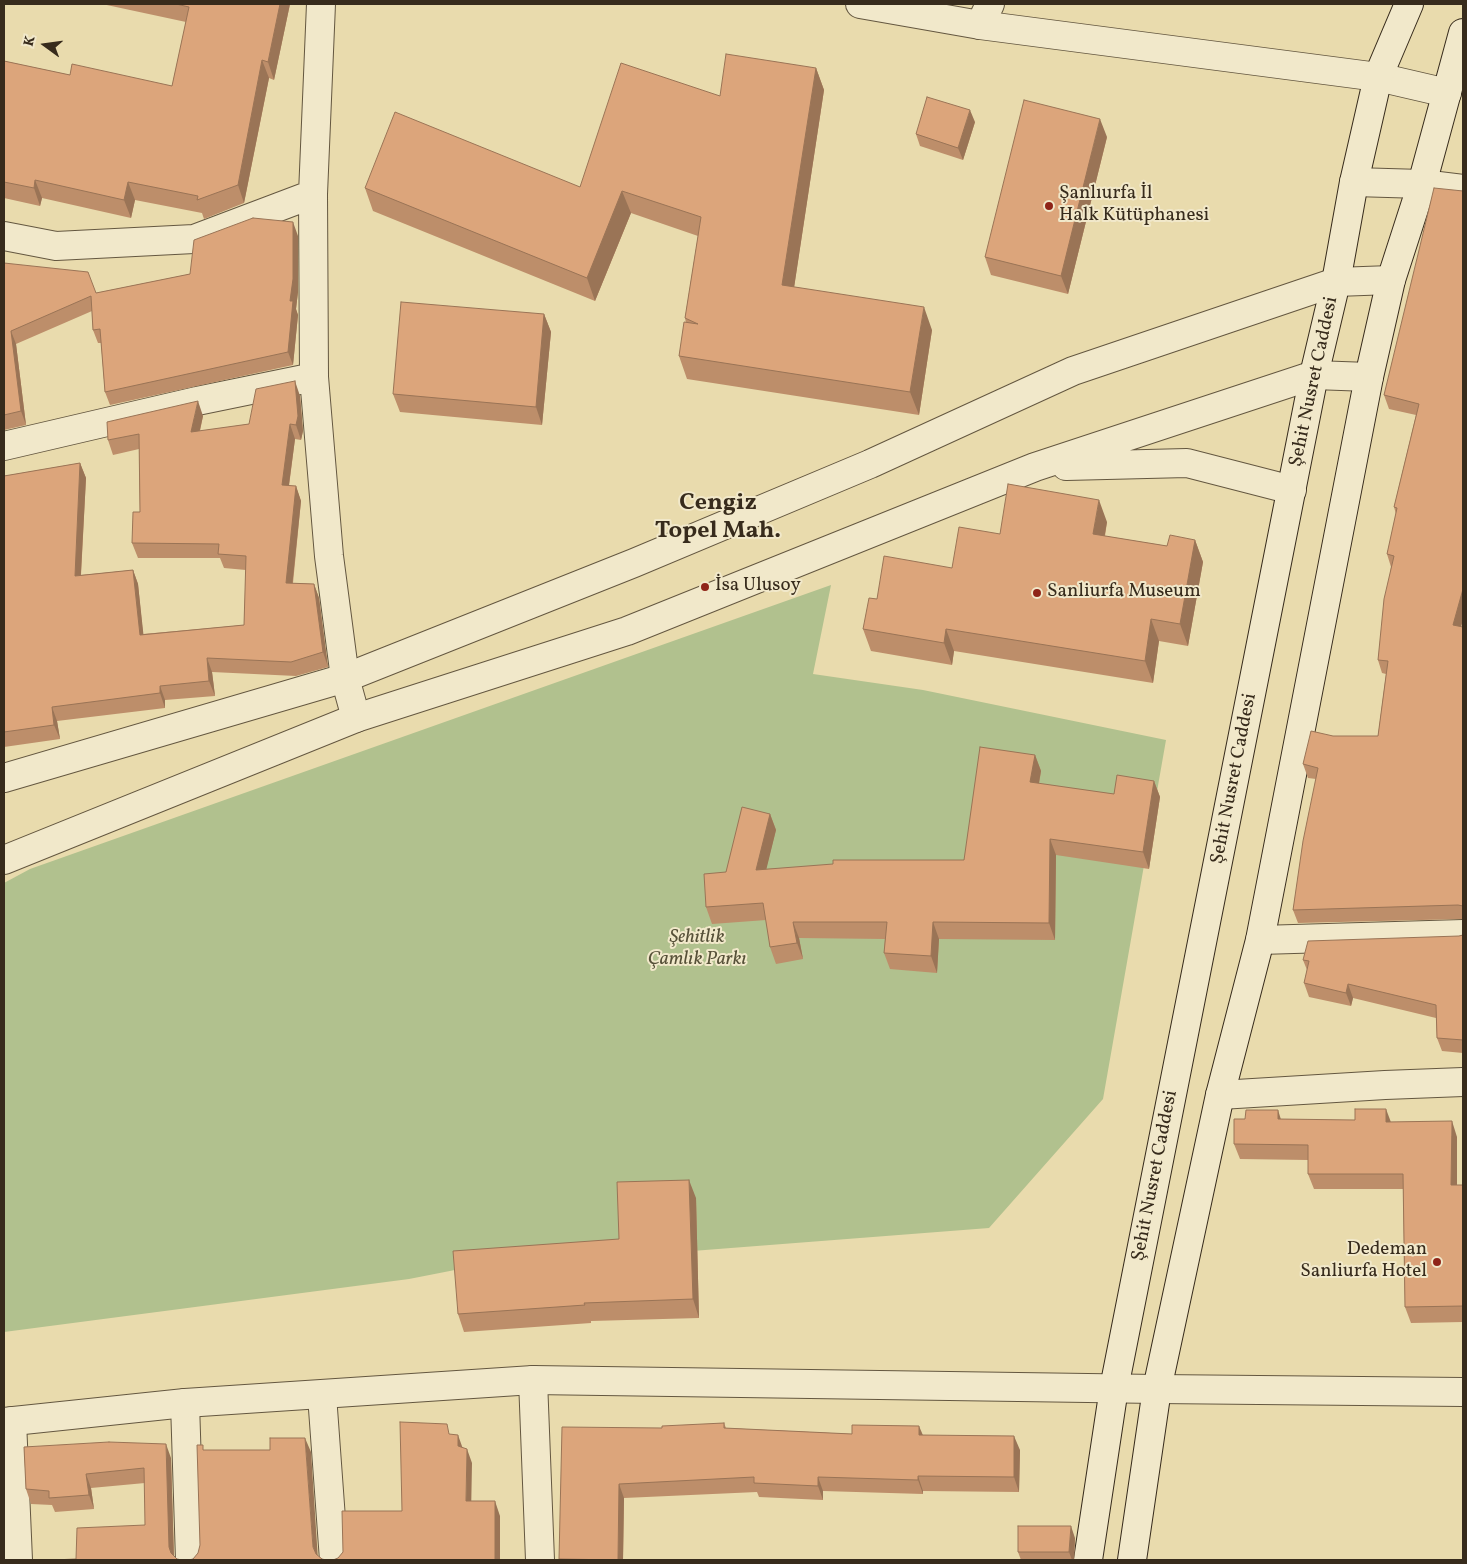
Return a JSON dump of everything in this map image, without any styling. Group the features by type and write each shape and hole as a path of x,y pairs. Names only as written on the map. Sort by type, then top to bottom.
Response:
{"street":[{"path":"321,4 313,194 314,378 329,556 345,678 356,718"},
{"path":"860,4 985,14 1378,77 1447,93"},
{"name":"Şehit Nusret Caddesi","path":"1088,1560 1114,1388 1314,375 1336,282 1354,182 1378,77 1409,4"},
{"path":"1132,1560 1157,1389 1220,1095 1260,940 1369,377 1391,280 1422,184 1463,33"},
{"path":"1354,182 1422,184 1463,189"},
{"path":"4,236 56,246 194,239 313,194"},
{"path":"4,777 345,678 634,563 861,468 1073,371 1336,282 1391,280"},
{"path":"4,860 356,718 627,631 1035,467 1314,375 1369,377"},
{"path":"4,446 197,401 314,378"},
{"path":"1035,467 1187,463 1292,490"},
{"path":"1260,940 1463,934"},
{"path":"1220,1095 1463,1082"},
{"path":"533,1380 540,1560"},
{"path":"18,1560 8,1421 185,1402 322,1395 533,1380 1463,1392"},
{"path":"322,1395 334,1560"},
{"path":"185,1402 190,1560"}],"green space":[{"name":"Şehitlik Çamlık Parkı","path":"831,585 813,674 923,690 1166,740 1103,1099 989,1228 460,1269 409,1279 4,1332 4,883 30,869"}],"building":[{"path":"176,4 280,4 268,62 262,60 238,185 197,200 198,196 128,182 124,200 35,180 34,188 4,182 4,61 70,75 72,64 172,86 189,7"},
{"path":"726,54 816,68 782,285 924,307 910,392 679,356 684,322 698,324 685,318 701,217 622,191 587,278 365,188 395,112 580,187 621,63 720,96"},
{"path":"927,97 970,110 958,148 916,134"},
{"name":"Şanlıurfa İl Halk Kütüphanesi","path":"1024,100 1100,119 1061,276 985,257"},
{"path":"1434,188 1463,191 1463,589 1453,625 1463,627 1463,906 1293,910 1303,841 1318,768 1303,764 1311,731 1333,736 1378,736 1388,661 1378,660 1384,599 1394,556 1387,554 1397,508 1394,507 1419,404 1384,395"},
{"path":"253,218 293,222 293,279 290,301 293,301 288,352 105,392 100,329 93,330 91,296 11,331 21,411 4,415 4,263 88,272 96,293 190,274 194,240"},
{"path":"401,302 544,314 536,407 393,394"},
{"path":"295,381 298,416 296,425 290,424 282,485 296,486 286,583 314,584 323,652 291,662 207,658 209,681 160,686 160,693 52,707 54,725 4,732 4,476 80,463 75,576 133,570 140,635 244,625 246,556 218,554 219,544 132,543 133,512 140,512 139,434 108,440 107,422 198,401 191,432 249,424 256,389"},
{"path":"1008,484 1099,500 1093,534 1167,546 1170,535 1195,540 1180,624 1151,619 1145,661 946,629 944,643 863,629 869,598 877,599 884,556 952,568 959,527 1000,534"},
{"path":"980,747 1035,755 1030,782 1114,794 1117,775 1154,781 1143,852 1050,839 1049,923 933,922 931,956 884,953 887,922 793,922 797,943 770,947 763,903 706,907 704,874 726,872 742,807 770,814 756,870 833,864 833,860 964,860"},
{"path":"1463,935 1463,1040 1437,1038 1436,1005 1348,984 1346,993 1304,983 1309,961 1303,960 1308,941"},
{"path":"1355,1109 1386,1109 1386,1122 1452,1121 1451,1185 1463,1185 1463,1306 1405,1307 1403,1174 1308,1174 1308,1145 1234,1144 1234,1119 1245,1119 1246,1110 1278,1110 1278,1119 1355,1120"},
{"path":"689,1180 693,1299 584,1303 585,1305 458,1314 453,1251 619,1239 617,1182"},
{"path":"400,1422 447,1424 449,1434 458,1435 458,1446 467,1449 466,1501 495,1501 495,1560 333,1560 338,1558 343,1552 342,1511 402,1511"},
{"path":"724,1423 724,1428 852,1434 852,1425 919,1426 919,1435 1014,1436 1014,1477 918,1476 918,1480 818,1477 818,1486 754,1483 754,1477 619,1484 618,1560 559,1559 562,1427 662,1428 662,1426"},
{"path":"270,1438 305,1438 313,1547 316,1554 326,1560 189,1560 193,1559 198,1553 200,1545 197,1445 203,1445 203,1450 270,1450"},
{"path":"109,1442 166,1444 169,1547 171,1553 177,1559 182,1560 53,1560 76,1559 77,1528 145,1525 144,1468 86,1474 89,1495 49,1498 49,1491 26,1489 24,1447"},
{"path":"1018,1526 1071,1526 1069,1552 1018,1552"}],"place":[{"name":"Şanlıurfa İl Halk Kütüphanesi","path":"1049,206"},
{"name":"İsa Ulusoy","path":"705,587"},
{"name":"Sanliurfa Museum","path":"1037,593"},
{"name":"Dedeman Sanliurfa Hotel","path":"1437,1262"}],"district":[{"name":"Cengiz Topel Mah.","path":"718,519"}]}
